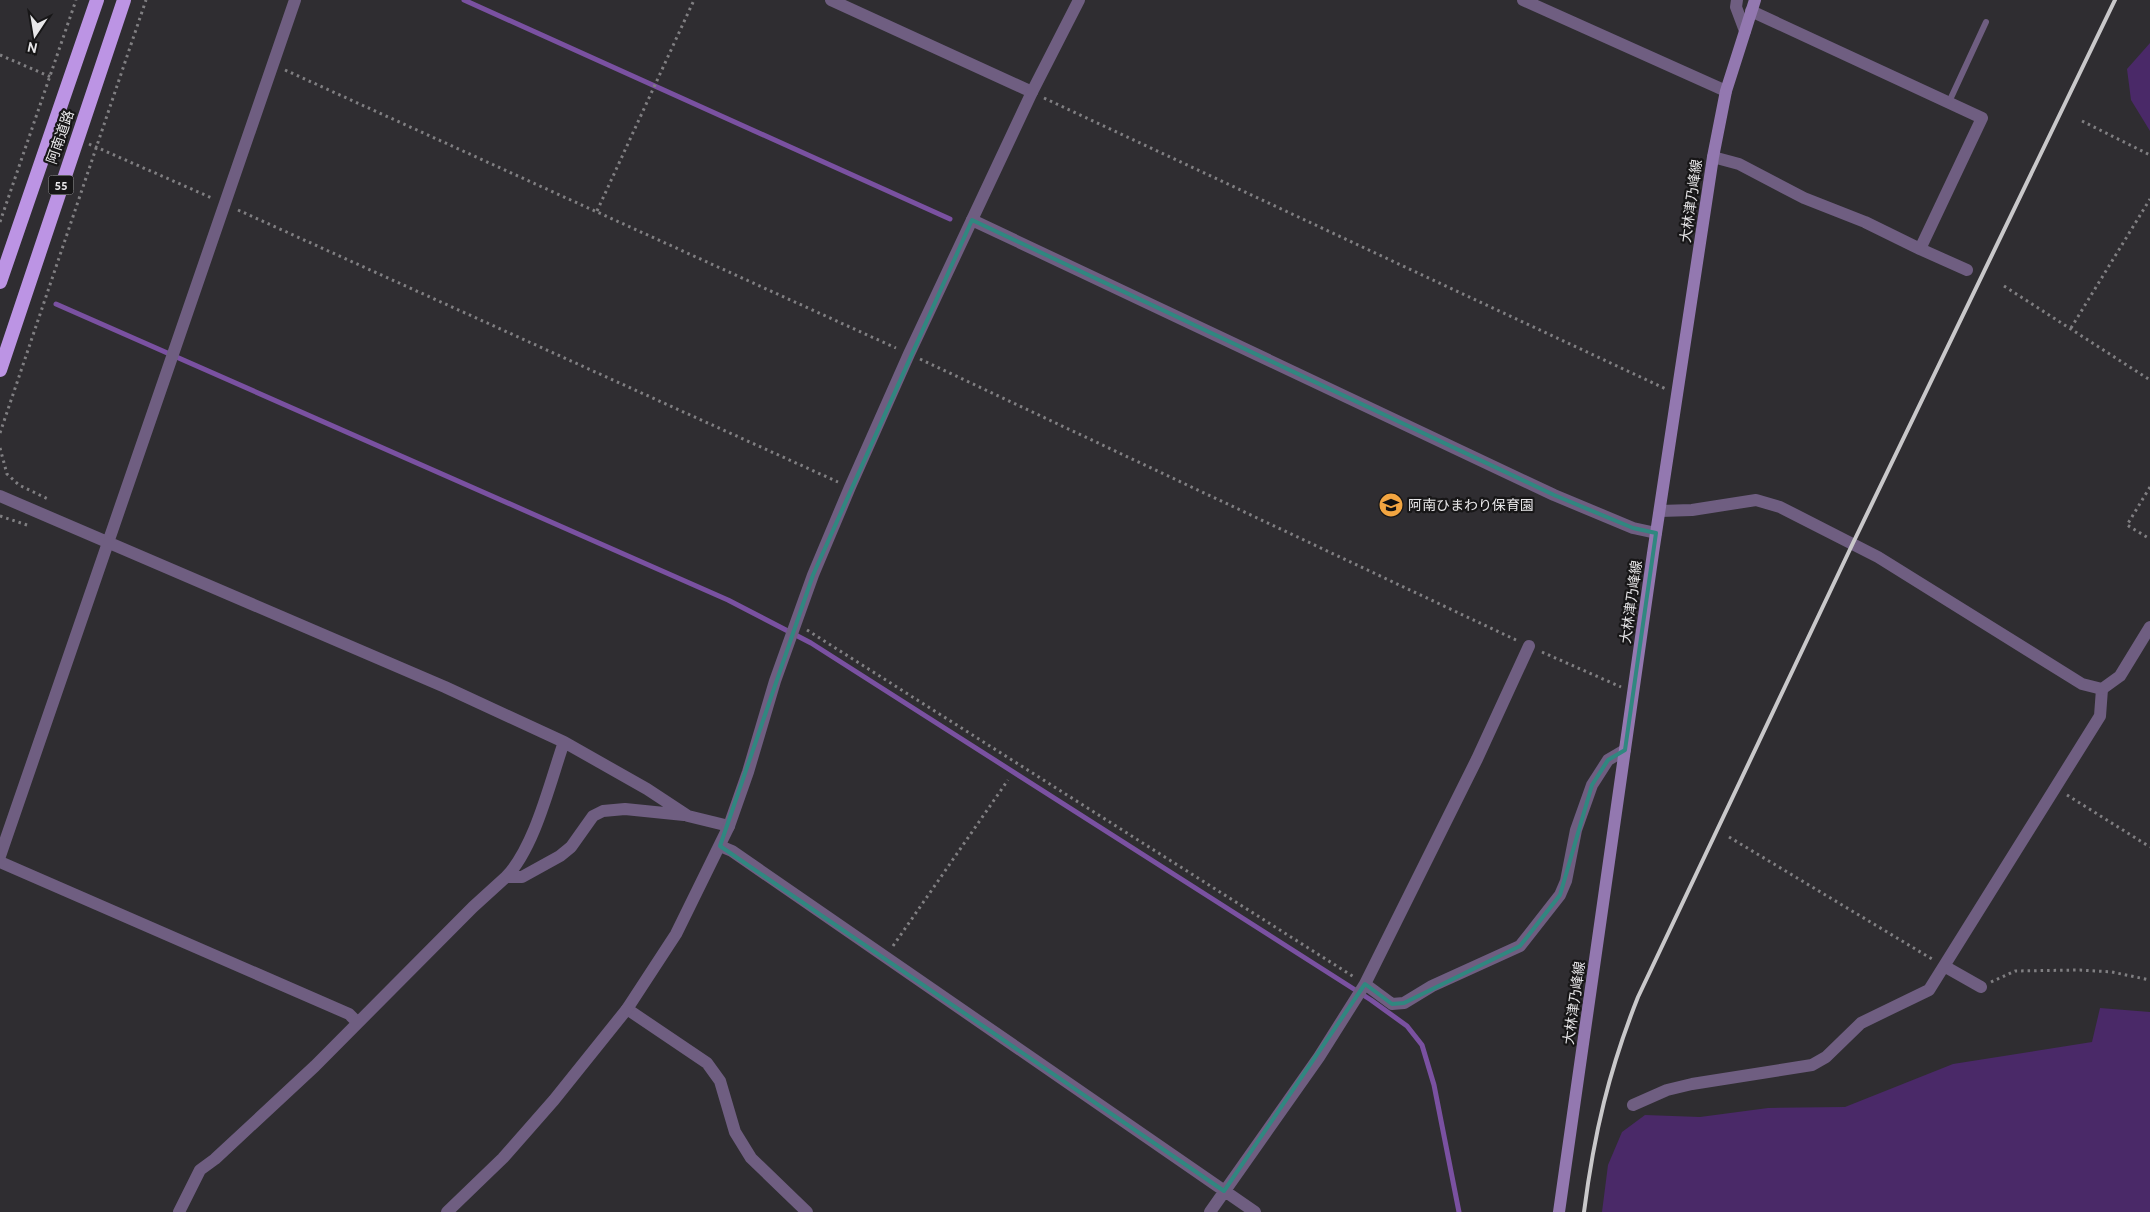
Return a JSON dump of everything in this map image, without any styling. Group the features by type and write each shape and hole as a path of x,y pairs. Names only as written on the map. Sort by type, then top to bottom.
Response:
{"highway":[{"name":"阿南道路","path":"0,282 97,0"},
{"name":"阿南道路","path":"0,370 76,138 124,0"}],"main road":[{"name":"大林津乃峰線","path":"1559,1212 1656,533 1713,157 1726,91 1753,6"}],"street":[{"path":"0,856 295,0"},
{"path":"831,0 1032,92"},
{"path":"447,1212 504,1158 554,1100 627,1008 676,934 729,826 748,772 775,681 796,622 813,575 850,487 909,354 1032,92 1079,0"},
{"path":"1523,0 1726,91"},
{"path":"1737,0 1736,7 1745,31"},
{"path":"1753,6 1982,118 1920,249"},
{"path":"1713,157 1740,164 1804,198 1865,222 1966,270"},
{"path":"972,220 1554,495 1633,528 1656,533"},
{"path":"0,496 445,687 564,742 647,789 688,816"},
{"path":"1660,511 1692,510 1756,500 1780,506 1878,557 2082,684 2102,690"},
{"path":"1632,1105 1667,1090 1692,1084 1812,1065 1826,1057 1861,1023 1929,990 2100,716 2102,690 2120,676 2150,627"},
{"path":"1210,1212 1319,1057 1362,990 1476,759 1529,646"},
{"path":"179,1212 200,1170 215,1159 315,1066 473,907 517,866 529,843 564,742"},
{"path":"1362,990 1392,1004 1404,1003 1432,986 1520,946 1560,895 1566,881 1576,830 1592,786 1608,760 1625,750"},
{"path":"506,876 522,877 560,856 571,848 593,816 603,811 625,809 688,816 729,826"},
{"path":"720,846 732,851 1255,1212"},
{"path":"0,862 349,1014 358,1022"},
{"path":"1944,966 1980,987"},
{"path":"627,1008 707,1063 720,1081 735,1132 751,1158 807,1212"}],"lane":[{"path":"1949,102 1986,22"}],"path":[{"path":"0,222 76,0"},
{"path":"0,433 146,0"},
{"path":"597,211 694,0"},
{"path":"0,55 51,77 68,82"},
{"path":"273,65 909,354 1612,685 1634,691"},
{"path":"1032,92 1662,388 1678,393"},
{"path":"2082,122 2150,155"},
{"path":"76,138 224,203 850,487"},
{"path":"2071,328 2150,199"},
{"path":"2004,286 2150,380"},
{"path":"0,448 7,474 19,485 53,501"},
{"path":"2150,488 2127,525 2150,539"},
{"path":"796,622 1362,990"},
{"path":"885,957 1008,780"},
{"path":"2055,788 2150,847"},
{"path":"1729,837 1944,966"},
{"path":"1980,987 2015,971 2080,970 2112,972 2150,980"}],"highlighted area":[{"path":"972,220 1554,495 1633,528 1656,533 1625,750 1608,760 1592,785 1560,895 1520,946 1404,1003 1392,1004 1365,984 1224,1191 720,846 813,575"}],"shaded area":[{"path":"2150,43 2150,131 2131,100 2127,69"},
{"path":"2100,1008 2150,1012 2150,1212 1602,1212 1608,1165 1622,1132 1645,1115 1700,1117 1768,1108 1845,1107 1953,1064 2092,1042"}],"waterway":[{"path":"464,0 950,219"},
{"path":"56,304 728,600 811,643 1371,1000 1407,1026 1422,1045 1434,1085 1459,1212"}],"railway":[{"path":"1584,1212 1604,1103 1619,1050 1638,997 1853,543 2115,0"}],"place":[{"name":"阿南ひまわり保育園","path":"1391,505"}]}
